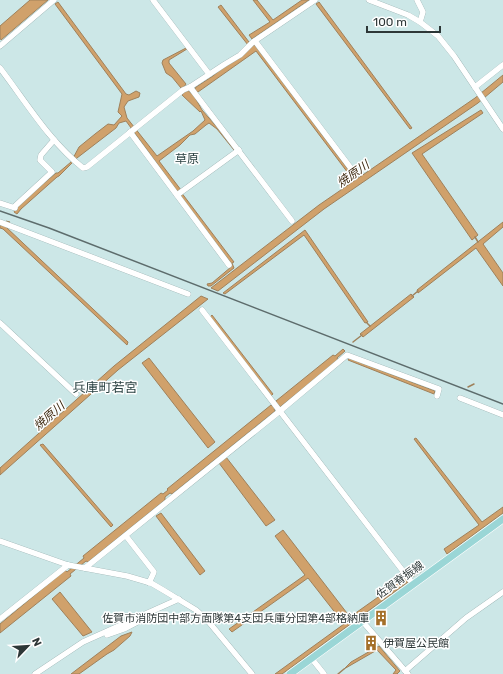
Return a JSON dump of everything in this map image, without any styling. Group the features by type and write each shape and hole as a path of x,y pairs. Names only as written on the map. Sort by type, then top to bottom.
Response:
{"main road":[{"name":"佐賀脊振線","path":"290,674 503,518"}],"street":[{"path":"0,45 54,0"},
{"path":"153,0 209,74"},
{"path":"0,68 54,140 83,168 87,167 130,132 190,90 209,74 240,55 252,44 315,0"},
{"path":"369,0 408,15 420,22 446,44 503,128"},
{"path":"417,0 423,12 420,22"},
{"path":"252,44 356,174"},
{"path":"476,89 503,65"},
{"path":"190,90 292,221"},
{"path":"130,132 180,193 229,265"},
{"path":"0,203 11,208 14,207 52,172 40,160 41,155 54,140"},
{"path":"180,193 238,150"},
{"path":"4,223 188,294"},
{"path":"202,310 413,583"},
{"path":"0,323 76,394"},
{"path":"83,568 126,536 347,355 439,389 437,396"},
{"path":"460,398 503,415"},
{"path":"126,536 154,572 148,582"},
{"path":"0,541 71,565 127,576 148,582 196,610 208,621 252,674"},
{"path":"0,619 71,565"},
{"path":"363,622 407,672 466,618 503,592"},
{"path":"35,674 75,647 124,629 171,606 179,600"},
{"path":"312,659 324,674"}],"shaded area":[{"path":"30,0 48,0 1,40 0,26"},
{"path":"253,0 257,0 273,20 302,0 309,0 252,39 249,35 270,22"},
{"path":"58,2 126,94 129,95 136,91 140,93 139,97 128,101 124,107 127,118 157,156 193,131 205,120 201,111 200,112 182,95 185,91 172,77 166,73 162,63 163,60 186,48 187,49 169,60 169,63 186,84 184,87 192,94 196,87 213,76 248,45 218,7 221,5 252,46 255,45 350,172 348,173 256,51 193,94 202,110 235,148 234,150 217,129 209,123 195,134 190,135 180,145 159,161 234,262 232,263 234,268 211,286 208,286 207,284 212,283 231,267 231,263 126,121 119,123 116,128 77,158 17,214 14,212 18,205 71,162 79,147 108,124 114,125 122,116 118,112 122,94 55,4"},
{"path":"319,2 412,128 410,129 316,4"},
{"path":"503,75 503,82 478,103 324,209 218,291 211,288 319,205 475,98"},
{"path":"481,110 483,113 422,154 478,235 472,240 412,153"},
{"path":"6,221 10,222 6,227 128,342 127,345 3,229 0,228 0,224 3,225"},
{"path":"503,222 503,227 483,244 503,273 503,286 476,248 418,293 417,290"},
{"path":"305,230 368,322 365,323 304,235 225,294 223,293"},
{"path":"411,294 414,297 363,337 360,334"},
{"path":"201,296 208,299 118,370 0,475 0,468 114,366"},
{"path":"212,315 273,394 271,396 210,317"},
{"path":"343,349 345,351 337,358 338,360 280,407 279,405 274,409 275,411 172,494 170,493 165,497 165,500 88,562 86,561 70,574 71,576 0,633 0,624 65,570 67,572 84,558 83,556 161,493 163,494 168,490 167,489 271,405 272,406 276,401 333,355 335,356"},
{"path":"149,358 215,442 208,448 142,363"},
{"path":"349,358 435,391 434,394 348,360"},
{"path":"416,438 482,522 503,507 503,513 447,554 444,549 479,525 414,439"},
{"path":"43,444 113,525 111,527 40,445"},
{"path":"226,457 275,520 266,526 219,463"},
{"path":"161,513 205,571 200,575 156,516"},
{"path":"283,530 350,617 405,578 408,582 282,674 275,674 344,624 308,578 232,632 229,629 305,575 275,536"},
{"path":"60,592 92,632 83,636 52,599"},
{"path":"132,632 130,636 114,650 79,674 71,674 121,636"},
{"path":"379,646 400,671 397,674 393,674 396,670 377,650 344,669 351,662"}],"waterway":[{"path":"475,237 478,242"},
{"path":"412,296 418,291"},
{"path":"367,323 370,326"},
{"path":"353,342 362,335"},
{"path":"468,387 474,384"},
{"path":"410,578 421,571"},
{"path":"338,674 344,669"}],"railway":[{"path":"0,211 49,228 503,404"}],"place":[{"name":"佐賀市消防団中部方面隊第4支団兵庫分団第4部格納庫","path":"381,618"},
{"name":"伊賀屋公民館","path":"371,643"}],"district":[{"name":"草原","path":"187,159"},
{"name":"兵庫町若宮","path":"105,387"}],"water label":[{"name":"焼原川","path":"353,174"},
{"name":"焼原川","path":"49,416"}]}
